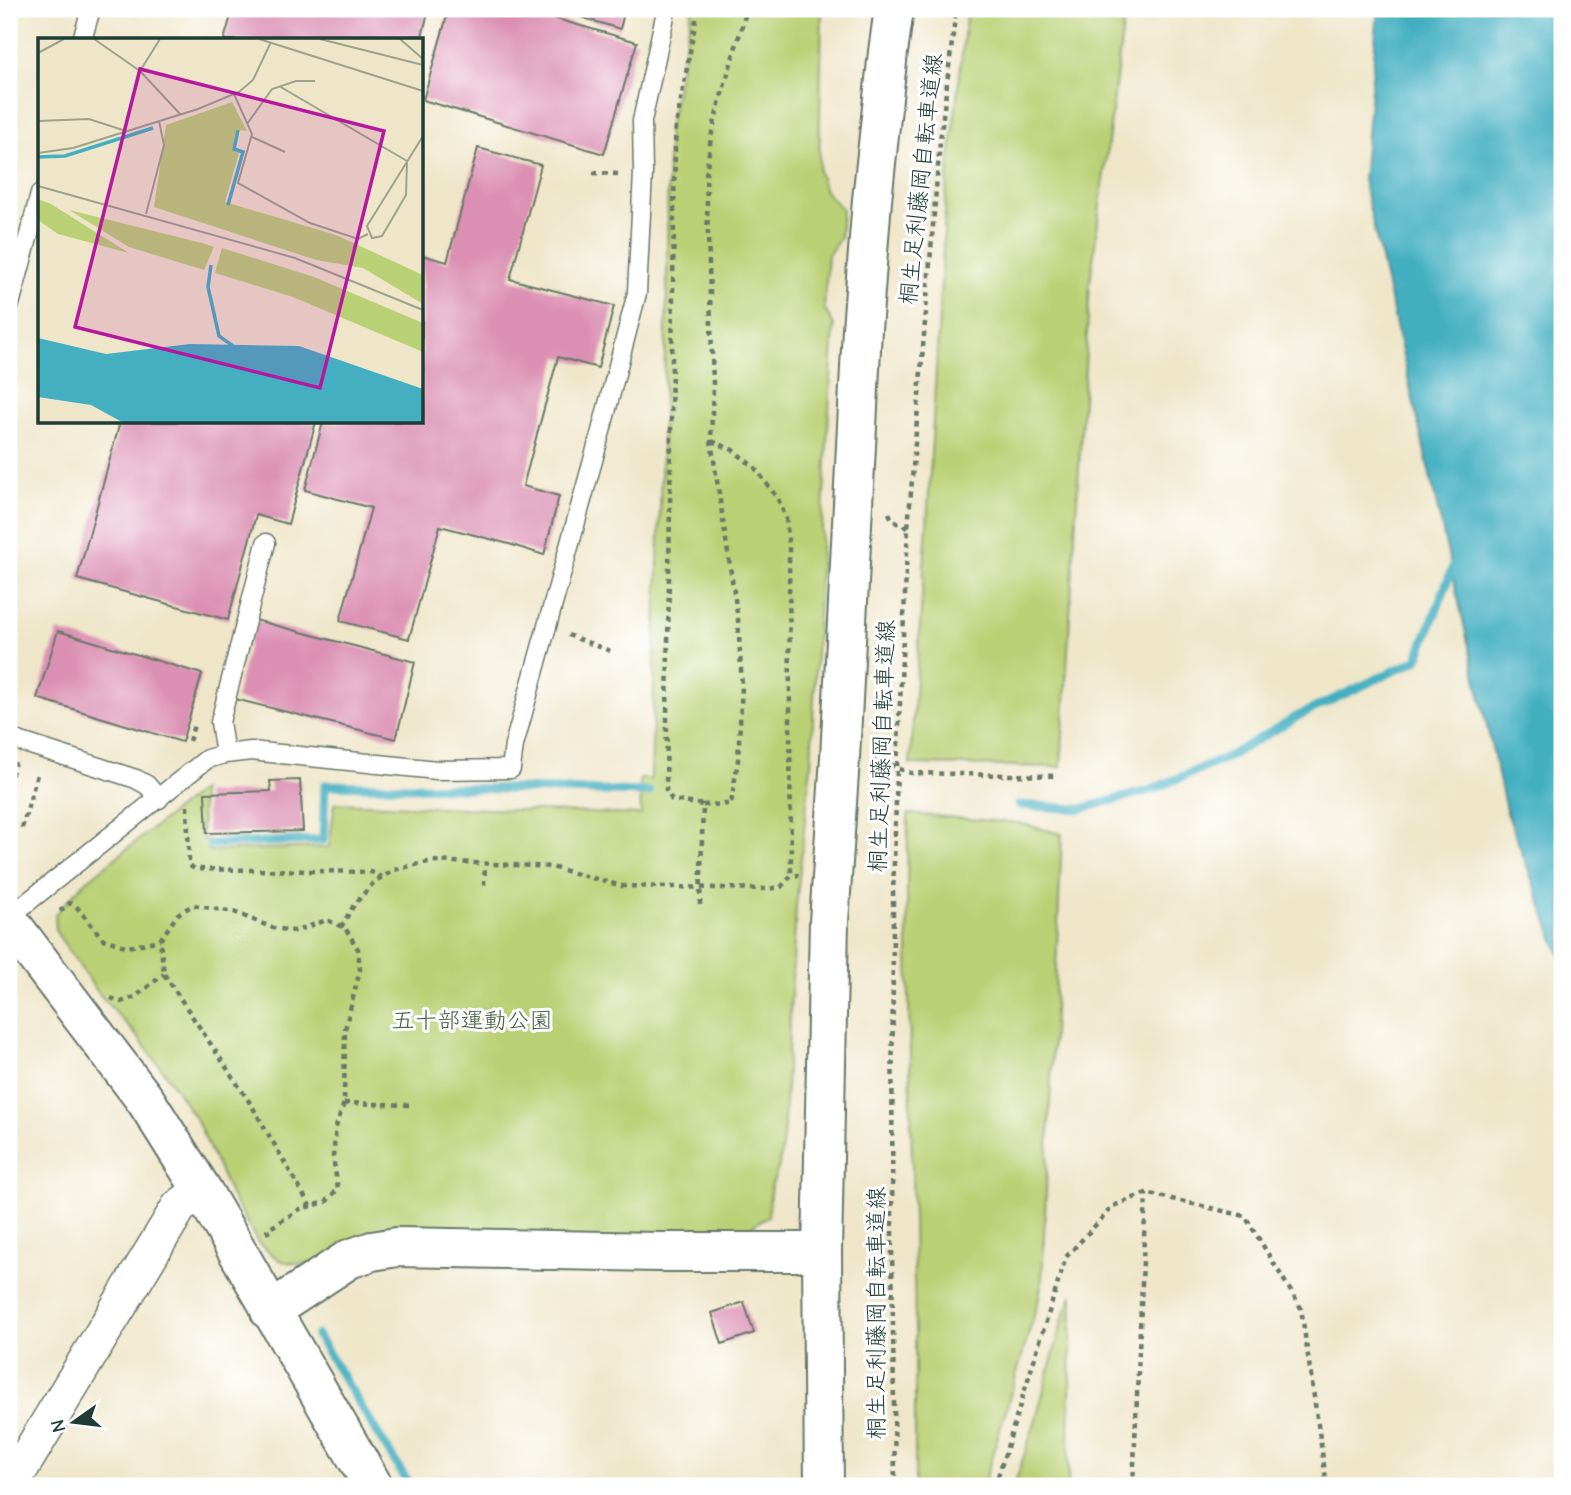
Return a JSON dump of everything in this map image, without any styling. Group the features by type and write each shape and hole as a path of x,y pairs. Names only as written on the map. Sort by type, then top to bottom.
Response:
{"street":[{"path":"824,1486 822,1252 829,922 862,329 872,200 894,9"},
{"path":"9,919 146,1101 202,1190 371,1486"},
{"path":"10,1486 179,1207 202,1190"},
{"path":"271,1311 349,1259 372,1251 397,1247 822,1252"}],"lane":[{"path":"83,38 91,9"},
{"path":"9,919 207,759 251,751 437,770 511,769 514,746 637,293 643,173 642,121 665,9"},
{"path":"9,308 38,201"},
{"path":"225,754 220,722 266,542"},
{"path":"9,738 136,779 147,785 159,799"}],"path":[{"path":"698,9 675,135 666,790 672,800 703,805 731,804 738,760 742,686 738,619 711,441 713,384 706,175 719,104 747,9"},
{"name":"桐生足利藤岡自転車道線","path":"895,1486 892,1232 893,895 897,768 908,528 940,141 956,9"},
{"path":"593,173 625,174"},
{"path":"711,441 733,450 755,468 778,499 786,518 789,547 791,876"},
{"path":"547,629 613,652"},
{"path":"22,828 42,749"},
{"path":"884,761 911,774 1056,776"},
{"path":"189,799 189,861 190,866 195,869 371,872 382,877"},
{"path":"700,905 703,805"},
{"path":"341,927 354,905 374,882 394,870 432,861 551,867 622,886 768,889 781,887 791,876 805,874"},
{"path":"484,885 485,865"},
{"path":"55,914 70,903 76,906 103,939 128,947 160,940"},
{"path":"275,1225 300,1209 326,1202 338,1189 333,1157 336,1127 344,1103 345,1028 360,970 358,949 345,929 327,920 295,931 273,928 234,912 193,905 178,914 160,940 164,974 252,1106 310,1206"},
{"path":"110,998 121,1002 135,997 164,974"},
{"path":"344,1103 411,1105"},
{"path":"995,1486 1066,1257 1113,1206 1146,1193 1245,1216 1301,1308 1327,1486"},
{"path":"1133,1486 1146,1193"}],"green space":[{"name":"五十部運動公園","path":"692,9 822,9 819,172 825,191 842,209 840,238 828,255 824,308 834,325 811,763 796,907 783,1140 779,1166 771,1187 768,1216 749,1228 723,1235 300,1264 281,1261 259,1244 230,1194 198,1123 167,1076 137,1036 99,994 56,932 55,914 84,883 201,790 202,839 207,839 208,851 329,847 335,803 641,815 640,779 651,779 667,295 668,130"},
{"path":"967,9 1125,9 1090,284 1061,767 910,764 946,195"},
{"path":"908,814 1018,823 1062,834 1042,1280 1038,1302 983,1486 915,1486"},
{"path":"1072,1295 1068,1486 1014,1486 1036,1419 1063,1318"}],"water":[{"path":"1378,9 1562,9 1562,960 1506,810 1363,180"}],"building":[{"path":"233,9 429,9 422,38 225,38"},
{"path":"449,9 522,9 637,42 604,154 424,100"},
{"path":"554,9 625,9 620,29"},
{"path":"478,148 541,165 510,279 614,306 598,368 558,357 523,486 559,496 544,555 440,526 409,639 340,621 371,508 305,490 322,424 424,424 424,256 447,262"},
{"path":"119,424 315,424 288,524 256,515 228,620 77,579"},
{"path":"255,620 415,662 396,739 235,699"},
{"path":"58,631 202,674 182,742 37,698"},
{"path":"300,780 303,831 207,833 205,793 271,791 270,781"},
{"path":"744,1302 754,1333 722,1344 712,1313"}],"waterway":[{"path":"1019,805 1080,809 1151,790 1226,758 1300,715 1417,660 1457,561"},
{"path":"210,844 323,840 325,785 649,792"},
{"path":"317,1335 410,1486"}]}
